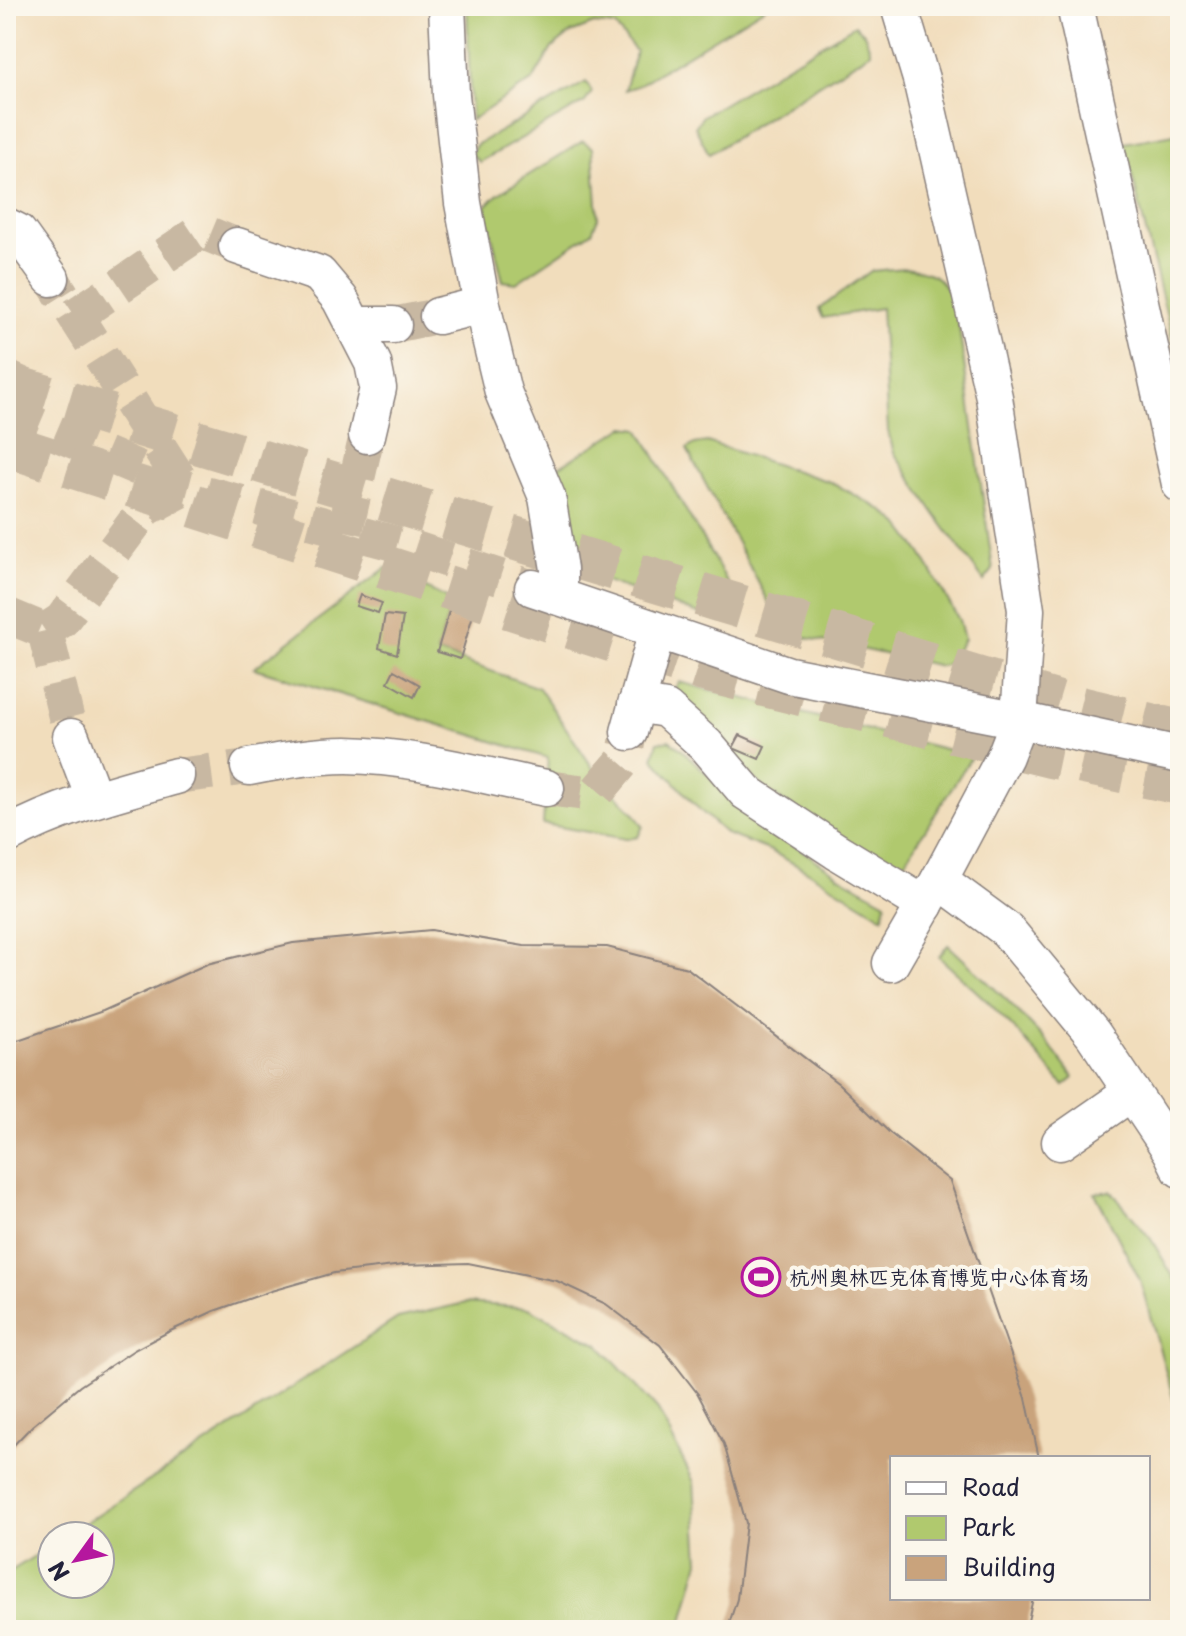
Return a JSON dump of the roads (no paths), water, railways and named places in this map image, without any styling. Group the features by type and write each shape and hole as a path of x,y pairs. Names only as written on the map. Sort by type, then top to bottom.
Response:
{"street":[{"path":"447,6 451,95 463,203 482,305 503,392 547,497 559,569 546,593 789,675 1180,755"},
{"path":"891,963 1005,756 1019,720 1026,610 994,397 921,79 899,6"},
{"path":"1075,6 1180,484"},
{"path":"6,226 18,232 51,278"},
{"path":"237,246 319,274 340,299 373,363 378,388 367,435"},
{"path":"438,316 482,305"},
{"path":"354,325 393,325"},
{"path":"657,631 633,718 666,709 706,745 746,792 836,851 1007,930 1093,1034 1180,1169"},
{"path":"71,737 94,798"},
{"path":"249,767 293,759 345,755 398,758 546,788"},
{"path":"6,836 94,798 176,776"},
{"path":"1060,1142 1132,1092"}],"tunnel":[{"path":"75,316 201,231 237,246"},
{"path":"45,631 62,620 145,509 185,488 51,278"},
{"path":"393,325 438,316"},
{"path":"6,382 1059,703 1180,732"},
{"path":"6,412 185,488 412,548 533,588"},
{"path":"345,531 367,435"},
{"path":"6,445 704,670 1050,756 1180,783"},
{"path":"6,615 45,631"},
{"path":"45,631 71,737"},
{"path":"546,788 595,794 624,760 629,732"},
{"path":"176,776 249,767"}],"place":[{"name":"杭州奥林匹克体育博览中心体育场","path":"761,1277"}]}
